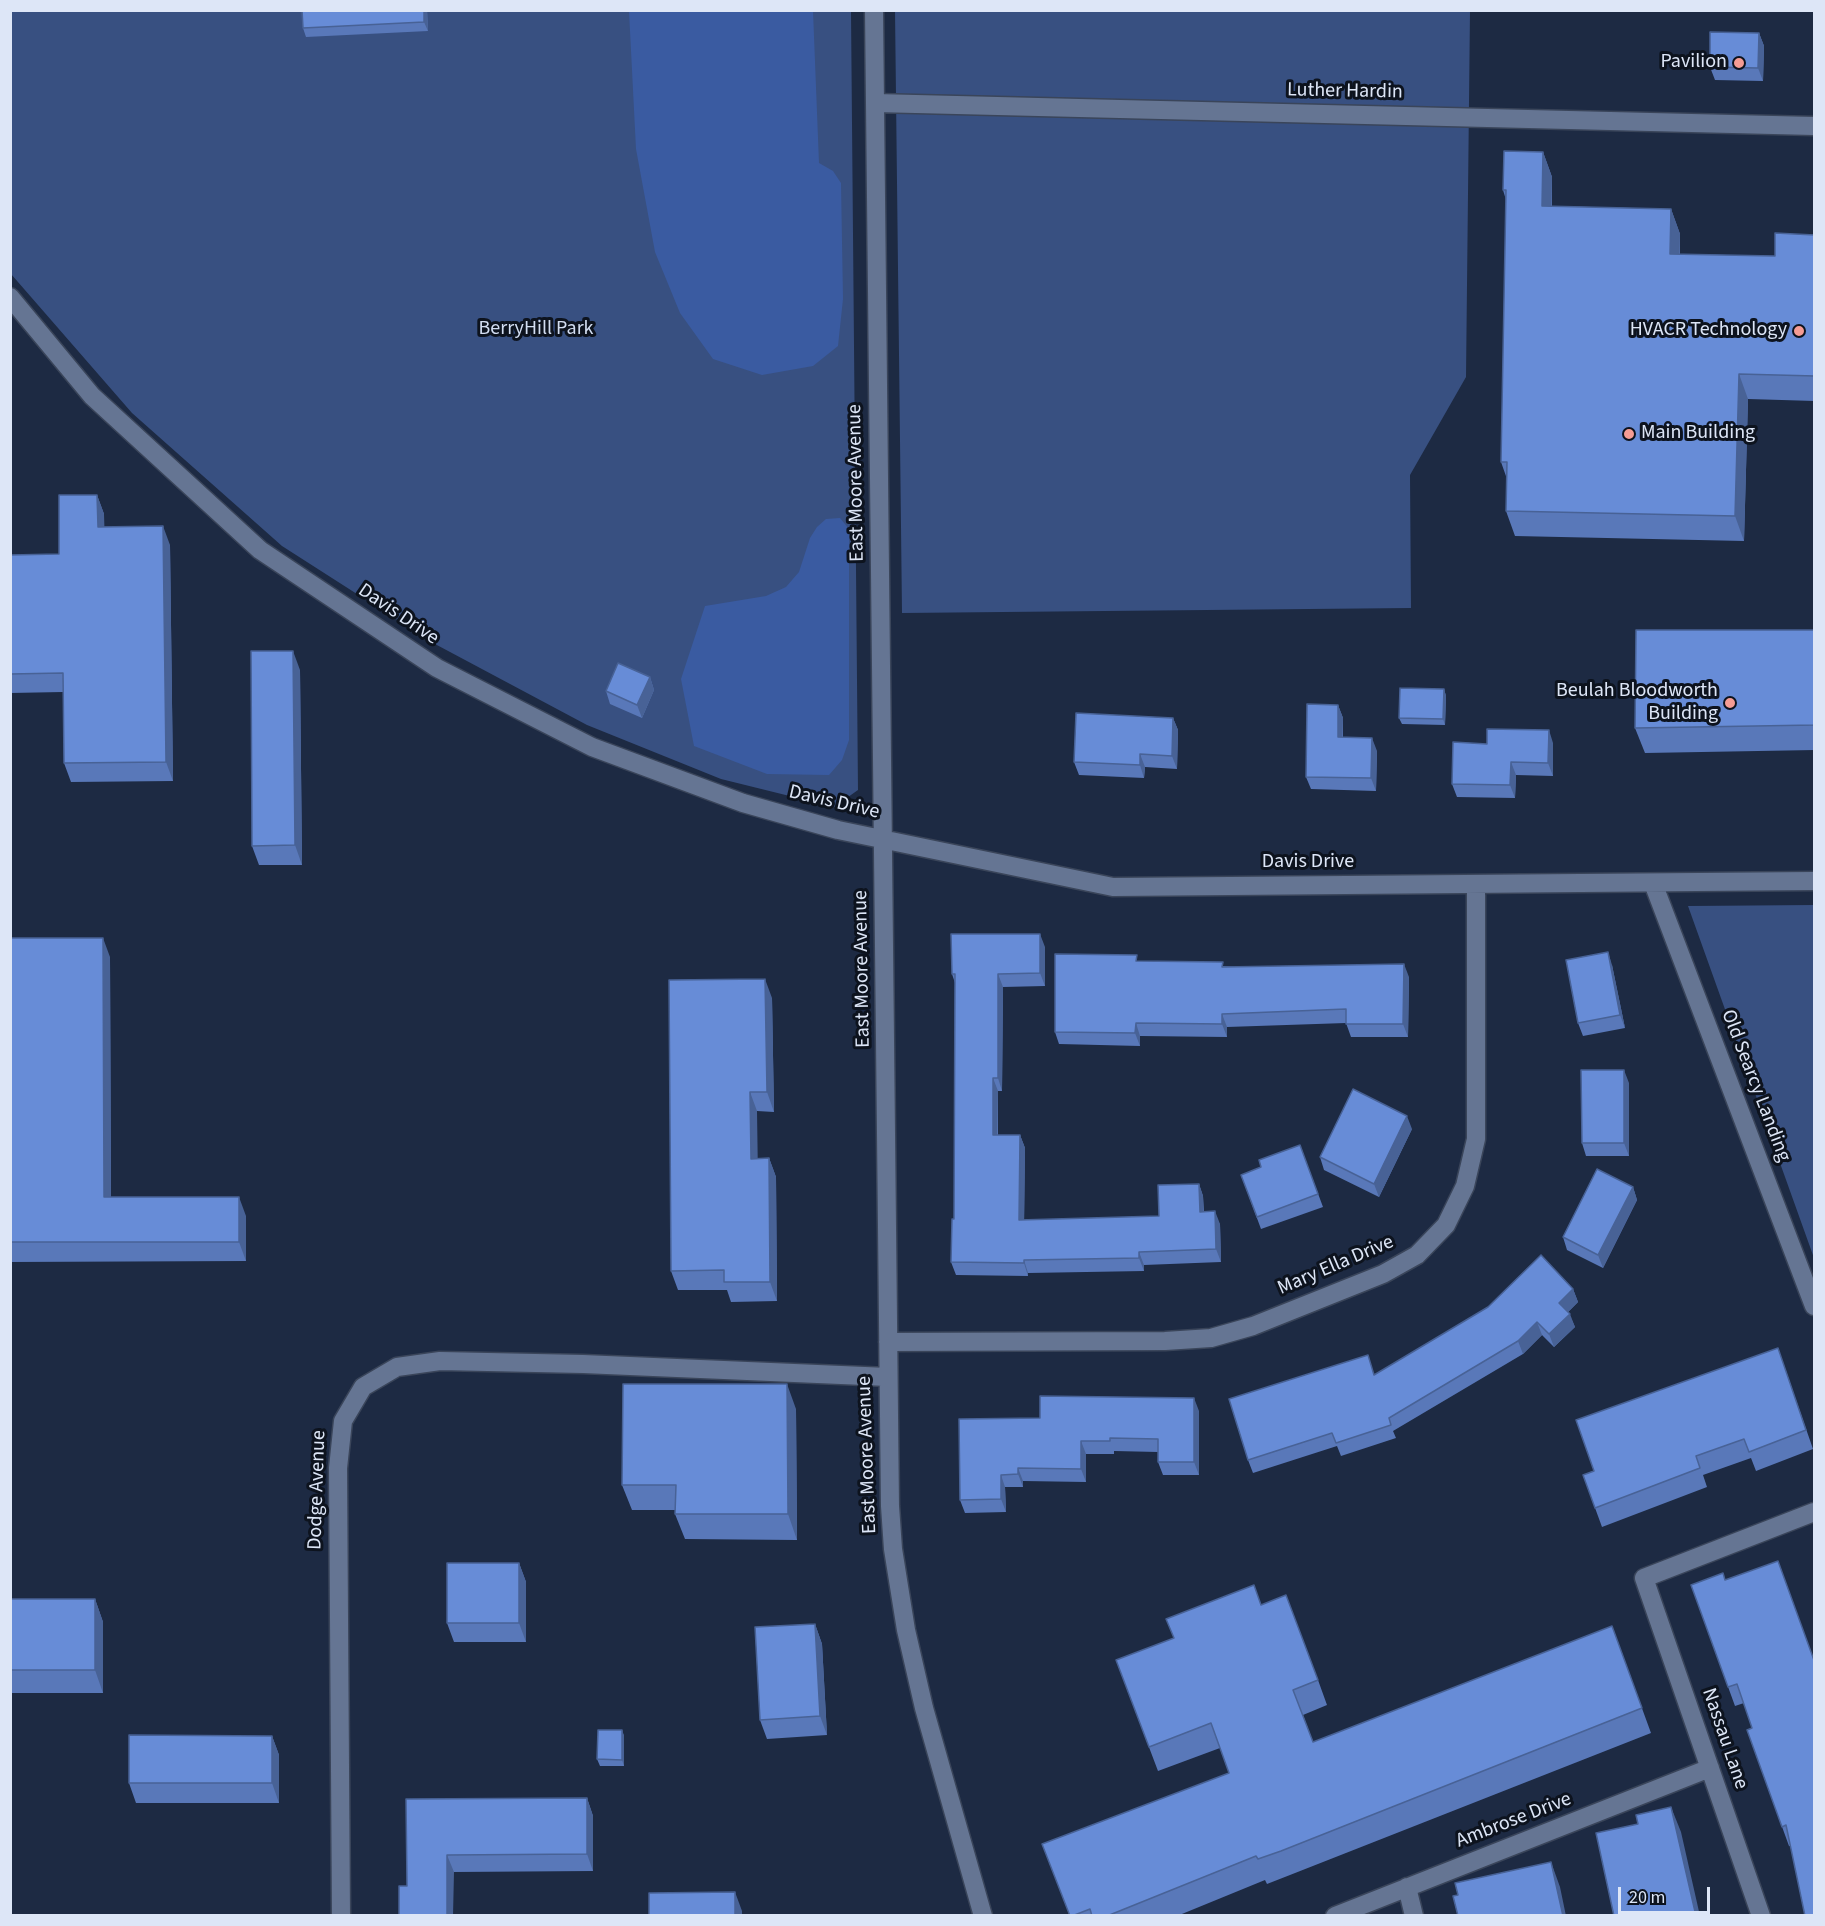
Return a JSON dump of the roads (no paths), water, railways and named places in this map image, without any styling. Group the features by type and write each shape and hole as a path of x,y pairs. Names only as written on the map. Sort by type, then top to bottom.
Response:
{"street":[{"name":"East Moore Avenue","path":"874,10 888,1377 893,1549 906,1630 924,1708 982,1916"},
{"name":"Luther Hardin","path":"875,103 1815,126"},
{"name":"Davis Drive","path":"10,297 92,396 260,550 436,668 592,747 743,803 838,830 884,837 1113,886 1815,881"},
{"name":"Old Searcy Landing","path":"1653,883 1815,1306"},
{"name":"Mary Ella Drive","path":"888,1342 1165,1341 1211,1338 1253,1326 1383,1274 1417,1255 1446,1225 1465,1186 1476,1139 1476,885"},
{"name":"Dodge Avenue","path":"341,1916 338,1468 343,1421 363,1387 397,1367 440,1361 888,1377"},
{"name":"Nassau Lane","path":"1761,1916 1644,1578 1814,1513"},
{"name":"Ambrose Drive","path":"1335,1916 1710,1768"},
{"path":"1407,1887 1414,1916"}],"place":[{"name":"Pavilion","path":"1739,63"},
{"name":"HVACR Technology","path":"1799,331"},
{"name":"Main Building","path":"1629,434"},
{"name":"Beulah Bloodworth Building","path":"1730,703"}],"park label":[{"name":"BerryHill Park","path":"536,330"}]}
